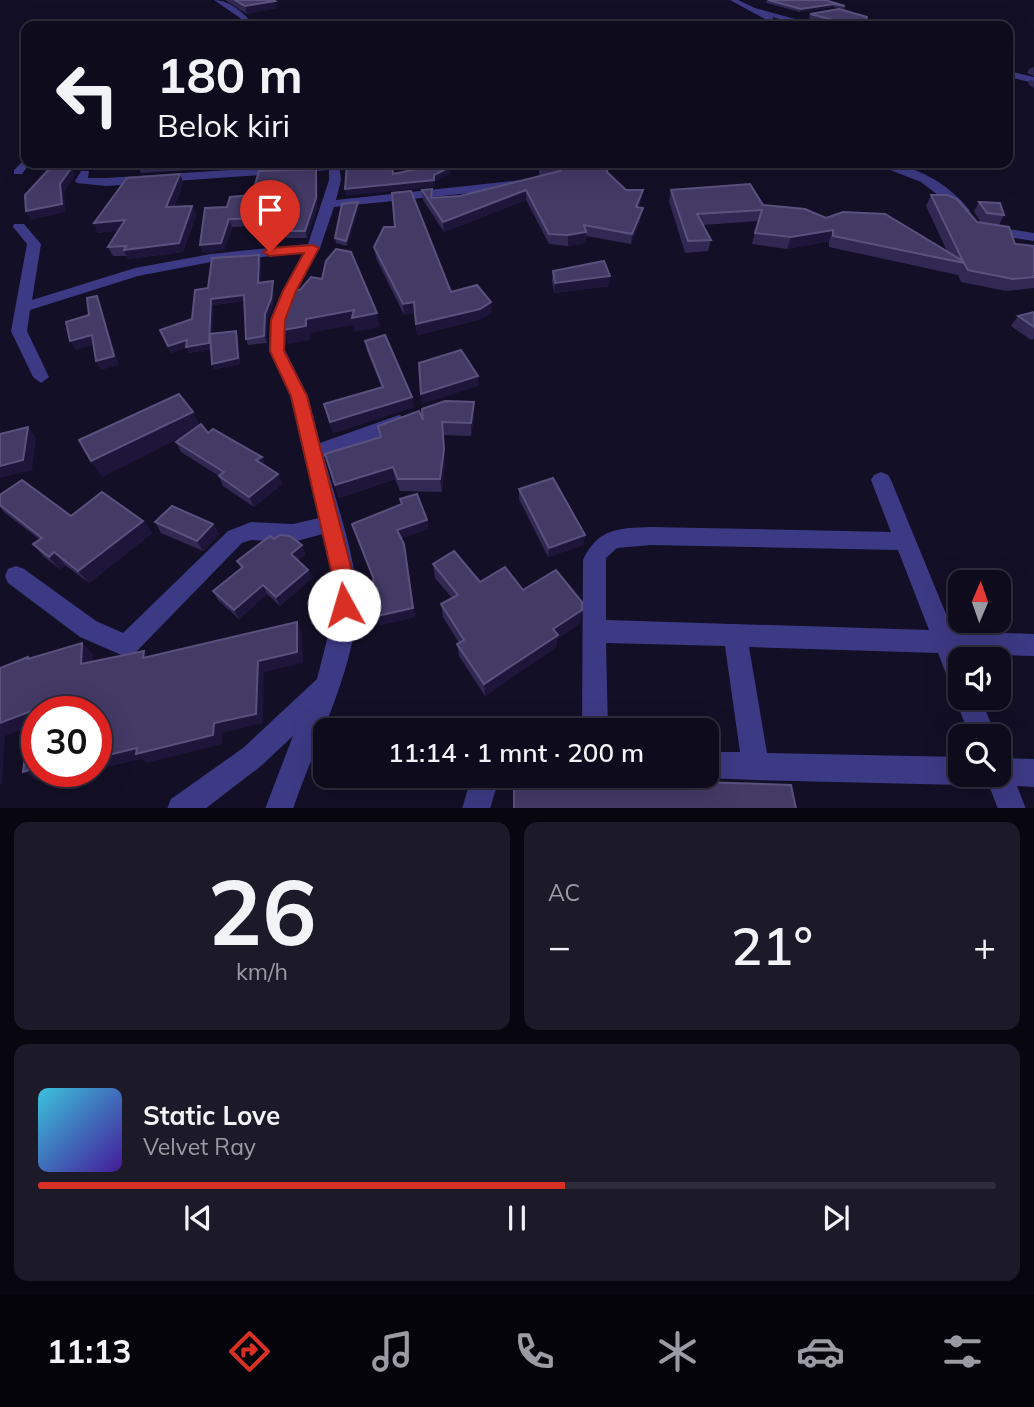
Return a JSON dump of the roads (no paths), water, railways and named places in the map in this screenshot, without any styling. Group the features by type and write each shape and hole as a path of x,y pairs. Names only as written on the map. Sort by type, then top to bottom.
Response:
{"street":[{"path":"217,0 247,21"},
{"path":"733,0 774,21"},
{"path":"749,9 799,21"},
{"path":"788,18 809,14"},
{"path":"1022,77 1034,72"},
{"path":"1013,75 1034,80"},
{"path":"18,172 21,168"},
{"path":"85,173 81,181 106,182 283,168"},
{"path":"279,808 294,764 328,685 336,656 344,605 345,583 299,396 277,351 278,320 289,291 313,248 329,204 334,168"},
{"path":"903,168 960,205 976,228 1034,237"},
{"path":"329,204 536,182"},
{"path":"19,227 34,244 19,334 41,377"},
{"path":"22,308 145,270 228,256 313,248"},
{"path":"314,453 415,416"},
{"path":"881,481 948,648"},
{"path":"16,576 88,629 126,646 225,544 240,532 257,529 292,534 331,523"},
{"path":"595,718 594,559 599,549 613,540 651,536 906,541"},
{"path":"593,631 945,640 1034,645"},
{"path":"735,635 756,767"},
{"path":"181,808 252,757 328,685"},
{"path":"719,765 948,771"},
{"path":"1011,774 1034,773"},
{"path":"1004,787 1012,808"},
{"path":"476,808 482,788"}]}
